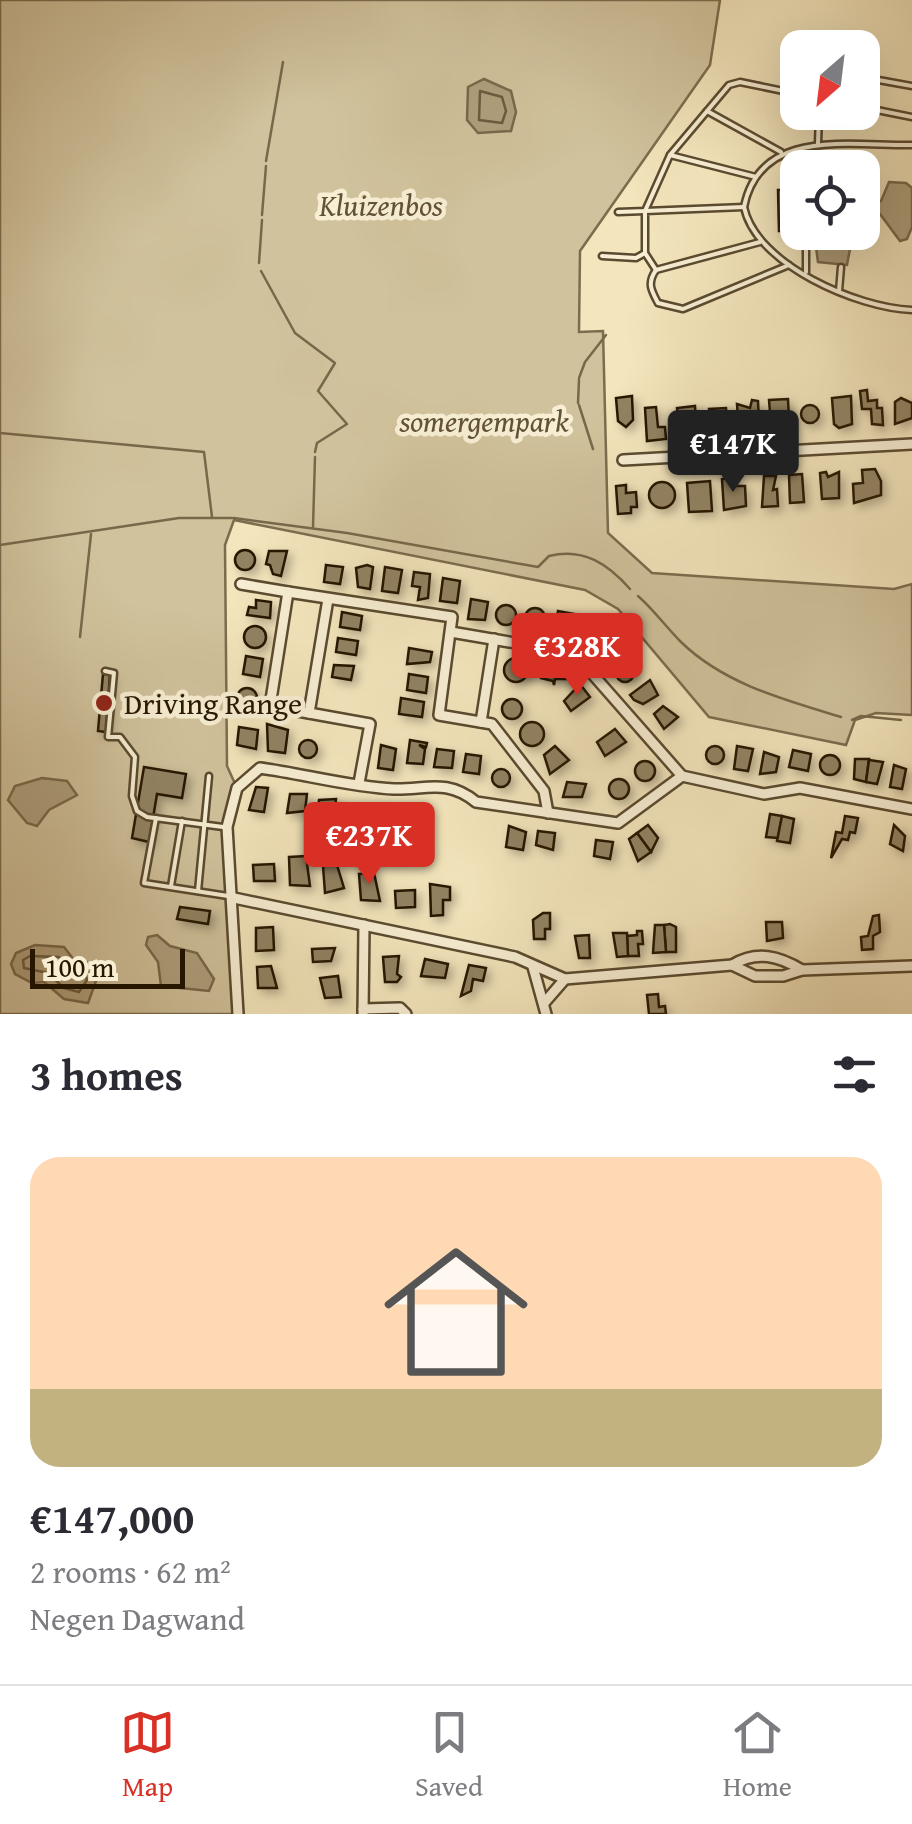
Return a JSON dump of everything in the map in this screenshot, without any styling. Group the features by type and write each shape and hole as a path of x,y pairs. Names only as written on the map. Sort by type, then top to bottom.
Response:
{"street":[{"path":"623,460 912,444"},
{"path":"242,584 452,617 439,715 492,724 544,792 548,813"},
{"path":"288,592 270,706 370,724 359,783"},
{"path":"309,713 328,599"},
{"path":"451,632 574,652 682,776 764,794 800,788 912,809"},
{"path":"480,722 494,638"},
{"path":"238,1014 228,827 236,788 260,768 396,790 420,784 463,792 476,802 618,823 682,776"},
{"path":"234,898 514,956 565,980 732,965 745,957 778,956 802,970"},
{"path":"364,925 363,1011 400,1008 406,1014"},
{"path":"732,965 755,976 782,976 802,970 912,966"},
{"path":"533,967 546,1014"},
{"path":"545,1002 565,980"}],"lane":[{"path":"880,80 912,86"},
{"path":"656,270 645,253 645,211 670,155 734,83 780,91"},
{"path":"707,111 780,151"},
{"path":"880,111 912,117"},
{"path":"818,130 818,144"},
{"path":"790,150 818,144 912,145"},
{"path":"780,153 756,177 744,208 760,242 839,291 880,308 912,310"},
{"path":"670,155 756,177"},
{"path":"618,212 744,208"},
{"path":"760,242 656,270 650,279 651,291 658,302 671,310 682,309 791,264"},
{"path":"806,250 806,272"},
{"path":"602,256 636,258 645,253"},
{"path":"839,291 840,267"},
{"path":"105,670 114,673 108,737 120,737 135,757 133,804 142,816 228,827"},
{"path":"198,892 210,776"},
{"path":"156,818 144,883 234,898"},
{"path":"171,888 182,822"}],"green space":[{"path":"0,0 720,0 710,65 580,251 579,332 603,331 608,533 652,573 894,589 912,584 912,715 876,713 855,720 846,745 709,717 618,609 585,590 234,520 225,545 227,766 237,788 227,827 238,1014 0,1014"}],"water":[{"path":"484,79 511,91 516,112 511,131 478,133 467,120 468,87"},
{"path":"889,182 906,183 912,188 912,227 907,239 900,241 880,214"},
{"path":"816,250 850,250 847,265 818,262"},
{"path":"42,778 67,781 77,795 49,810 37,826 27,823 8,800 15,786"},
{"path":"157,935 170,946 197,953 214,979 209,991 161,986 158,962 146,945 148,937"},
{"path":"35,945 64,947 74,960 91,963 100,970 88,1003 64,999 44,982 32,983 15,974 11,964 16,953"}],"building":[{"path":"867,390 868,401 877,400 877,408 882,408 883,425 872,424 871,409 862,409 860,391"},
{"path":"632,396 633,420 626,427 618,421 616,398"},
{"path":"851,396 852,424 839,428 834,424 832,398"},
{"path":"901,398 912,403 912,418 895,424 895,402"},
{"path":"788,399 789,421 771,425 769,400"},
{"path":"752,400 758,401 759,421 746,422 748,434 739,434 737,404 750,408"},
{"path":"810,405 819,414 810,423 801,414"},
{"path":"695,406 697,437 680,438 677,408"},
{"path":"656,407 658,427 665,427 666,439 647,441 645,408"},
{"path":"726,408 727,425 721,425 721,436 711,437 709,409"},
{"path":"875,469 881,481 881,495 854,503 853,484 863,483 862,470"},
{"path":"826,472 828,477 839,472 839,498 822,499 820,473"},
{"path":"802,474 804,502 790,503 789,475"},
{"path":"764,476 776,476 773,490 777,489 778,506 762,507"},
{"path":"731,478 732,486 745,486 746,506 724,510 722,479"},
{"path":"710,481 712,511 689,512 687,483"},
{"path":"662,482 671,486 675,495 671,504 662,508 653,504 649,495 653,486"},
{"path":"626,485 626,493 636,492 637,507 631,507 631,513 618,514 616,486"},
{"path":"245,550 255,560 245,570 235,560"},
{"path":"269,551 287,551 281,576 273,574 266,564"},
{"path":"326,565 343,567 340,584 324,582"},
{"path":"373,567 370,589 358,587 356,568"},
{"path":"385,567 402,570 398,593 382,591"},
{"path":"414,572 430,574 428,598 418,600 420,587 412,586"},
{"path":"443,578 460,581 457,603 440,601"},
{"path":"471,599 488,602 485,620 468,619"},
{"path":"256,600 271,602 270,618 247,615 249,607 256,608"},
{"path":"506,605 516,615 506,625 496,615"},
{"path":"535,608 545,618 535,628 525,618"},
{"path":"558,611 574,614 571,635 554,633"},
{"path":"342,612 362,616 360,630 340,627"},
{"path":"255,626 263,629 263,645 255,648 247,645 244,637 247,629"},
{"path":"607,637 618,652 605,661 594,646"},
{"path":"338,638 358,641 356,655 336,652"},
{"path":"409,648 432,652 430,662 407,664"},
{"path":"246,656 263,659 260,677 243,674"},
{"path":"516,658 528,670 516,682 504,670"},
{"path":"544,663 568,669 567,679 555,679 554,685 553,681 541,678"},
{"path":"625,664 632,666 632,680 625,682 618,680 616,673 618,666"},
{"path":"334,665 354,666 351,680 332,677"},
{"name":"Driving Range","path":"103,674 110,674 106,732 98,731"},
{"path":"409,674 428,677 426,693 407,690"},
{"path":"650,680 658,695 643,704 634,700 630,695"},
{"path":"580,684 590,697 571,711 564,701"},
{"path":"247,688 257,698 247,708 237,698"},
{"path":"401,698 424,702 422,717 399,714"},
{"path":"512,699 522,709 512,719 502,709"},
{"path":"663,706 678,717 664,729 654,714"},
{"path":"532,722 544,734 532,746 520,734"},
{"path":"267,724 288,730 285,753 268,751"},
{"path":"239,727 258,730 256,749 237,745"},
{"path":"615,729 626,742 605,756 597,742"},
{"path":"308,740 315,742 315,756 308,758 301,756 299,749 301,742"},
{"path":"410,740 427,743 426,747 419,745 425,749 423,764 407,763"},
{"path":"381,745 396,749 393,770 378,768"},
{"path":"555,746 569,760 550,774 544,755"},
{"path":"715,746 722,748 722,762 715,764 708,762 706,755 708,748"},
{"path":"737,746 753,749 748,771 734,769"},
{"path":"437,749 454,751 452,768 434,767"},
{"path":"793,750 811,754 808,771 789,767"},
{"path":"764,752 779,757 776,772 760,774"},
{"path":"466,754 481,756 479,774 463,772"},
{"path":"830,755 840,765 830,775 820,765"},
{"path":"855,759 869,759 866,782 854,779"},
{"path":"869,760 883,762 877,784 866,782"},
{"path":"645,761 655,771 645,781 635,771"},
{"path":"894,765 906,769 902,789 890,787"},
{"path":"144,767 186,774 182,798 157,794 149,842 132,838"},
{"path":"501,769 510,778 501,787 492,778"},
{"path":"619,779 629,789 619,799 609,789"},
{"path":"567,782 586,784 582,797 563,797"},
{"path":"256,787 268,788 264,812 249,810"},
{"path":"290,794 307,794 305,811 287,813"},
{"path":"336,799 334,815 317,815 319,800"},
{"path":"384,807 394,817 384,827 374,817"},
{"path":"770,814 782,816 778,838 766,837"},
{"path":"782,816 794,819 790,843 777,841"},
{"path":"845,816 858,818 855,833 850,832 848,840 842,839 831,858 836,832 842,833"},
{"path":"648,825 658,838 651,852 637,833"},
{"path":"894,825 905,836 903,851 890,844"},
{"path":"509,826 526,832 523,850 506,847"},
{"path":"538,831 555,833 553,850 536,845"},
{"path":"637,833 651,852 638,861 629,839"},
{"path":"596,840 613,842 610,859 594,856"},
{"path":"306,856 310,886 290,885 289,857"},
{"path":"274,864 275,881 254,881 253,865"},
{"path":"337,865 344,888 325,893 323,866"},
{"path":"374,873 380,901 361,900 359,874"},
{"path":"430,884 450,887 450,900 443,900 443,915 431,916"},
{"path":"415,890 415,907 396,908 395,891"},
{"path":"180,907 210,911 208,924 177,919"},
{"path":"550,913 550,929 545,929 545,939 534,939 533,920"},
{"path":"879,915 880,932 873,936 873,949 862,950 861,937 868,936 873,916"},
{"path":"766,922 782,922 783,938 767,941"},
{"path":"655,925 664,925 666,952 653,953"},
{"path":"664,925 676,927 676,952 666,952"},
{"path":"273,927 274,950 256,951 256,928"},
{"path":"637,931 642,931 639,956 628,956 627,936 637,935"},
{"path":"613,933 627,933 628,956 617,957"},
{"path":"589,935 590,958 579,958 575,936"},
{"path":"335,948 331,961 313,962 312,949"},
{"path":"399,956 397,974 401,977 397,982 385,982 383,957"},
{"path":"425,959 448,964 445,978 421,976"},
{"path":"469,965 486,968 483,981 473,979 471,991 461,996"},
{"path":"271,966 277,988 258,988 257,967"},
{"path":"338,976 341,997 325,998 320,978"},
{"path":"658,994 659,1007 665,1006 666,1014 649,1014 647,995"}],"waterway":[{"path":"266,161 283,62"},
{"path":"262,215 266,166"},
{"path":"259,263 262,220"},
{"path":"261,271 295,333 335,363 318,391 347,424 317,443 315,452"},
{"path":"579,378 585,362 606,335"},
{"path":"578,403 579,380"},
{"path":"579,405 593,449"},
{"path":"0,433 204,452 212,517"},
{"path":"313,527 315,457"},
{"path":"0,545 179,518 232,518"},
{"path":"234,518 347,533 538,567 549,556 573,554 595,560 630,589"},
{"path":"80,637 91,534"},
{"path":"638,596 681,642 716,669 756,689 841,717"},
{"path":"852,720 861,716 901,720"}],"place":[{"name":"Driving Range","path":"104,703"}],"park label":[{"name":"Kluizenbos","path":"381,205"},
{"name":"somergempark","path":"484,421"}]}
